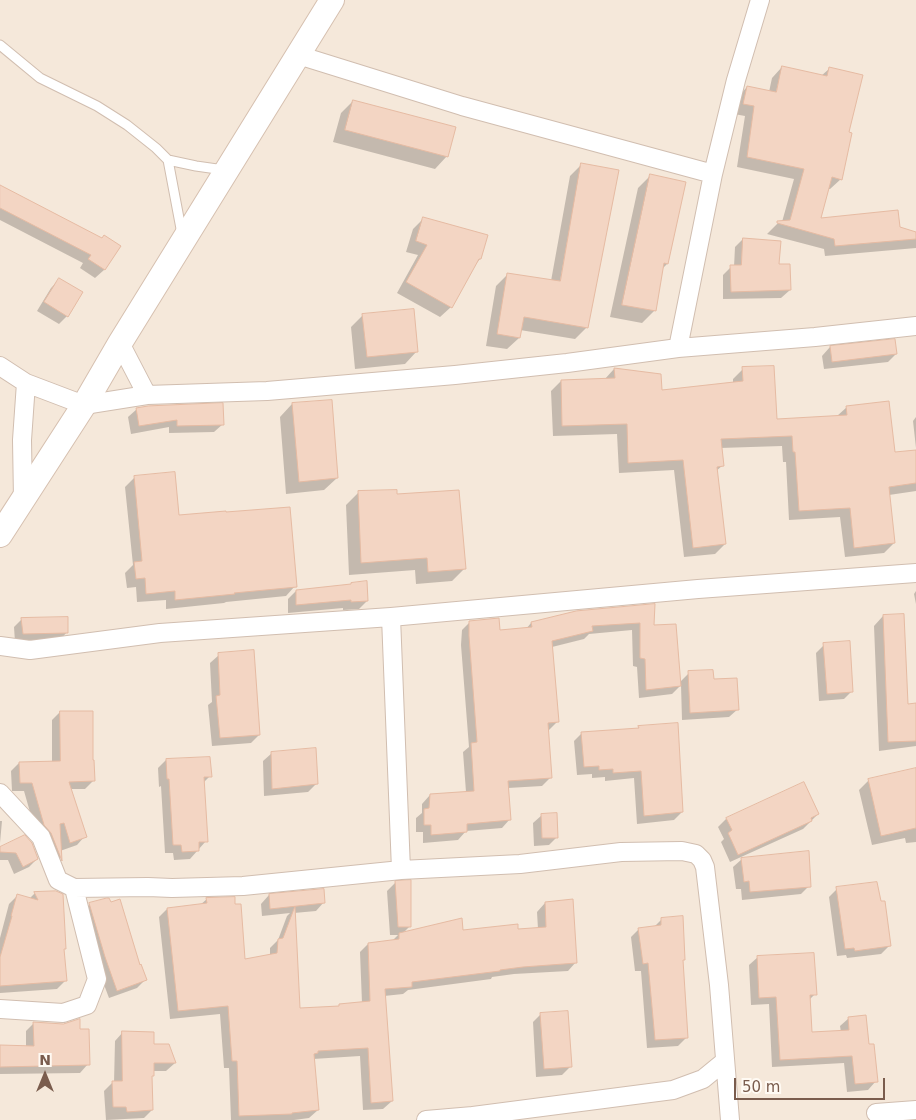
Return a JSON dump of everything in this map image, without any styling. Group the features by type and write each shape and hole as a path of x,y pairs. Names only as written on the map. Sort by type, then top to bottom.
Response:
{"main road":[{"path":"0,535 84,405 120,343 332,0"}],"street":[{"path":"678,348 713,174 736,80 760,0"},
{"path":"298,54 462,106 713,174"},
{"path":"0,366 26,383 84,405 147,395 267,391 456,375 678,348 815,338 916,326"},
{"path":"120,343 147,395"},
{"path":"23,499 22,440 26,383"},
{"path":"0,646 30,650 160,633 391,617 698,589 916,573"},
{"path":"391,617 402,870"},
{"path":"0,794 41,837 58,880 74,888 242,886 402,870 520,864 621,852 682,851 696,854 702,860 705,867 719,985 730,1120"},
{"path":"0,1009 63,1012 87,1004 97,979 74,888"},
{"path":"426,1120 473,1118 673,1090 703,1079 725,1061"},
{"path":"876,1113 916,1110"}],"lane":[{"path":"0,45 40,78 97,106 127,125 168,160 226,170"},
{"path":"168,160 183,241"}],"shaded area":[{"path":"0,0 916,0 916,1120 0,1120"}],"building":[{"path":"782,66 827,76 829,67 863,75 849,132 852,133 842,180 832,177 821,218 898,210 900,227 916,232 916,239 835,246 834,239 777,223 777,221 790,220 804,169 747,157 754,106 743,104 747,86 776,92"},
{"path":"353,100 456,127 448,157 345,130"},
{"path":"581,163 619,170 588,328 524,317 520,338 497,334 507,273 560,281"},
{"path":"650,174 686,182 668,264 664,263 656,311 622,305"},
{"path":"0,185 102,238 104,235 121,246 105,270 88,259 91,255 0,208"},
{"path":"423,217 488,235 481,259 479,259 452,308 406,282 427,245 416,241"},
{"path":"743,238 781,241 779,264 790,264 791,290 731,292 730,265 741,265"},
{"path":"59,278 83,292 68,317 44,302"},
{"path":"414,309 418,352 367,357 362,314"},
{"path":"895,339 897,354 832,362 830,346"},
{"path":"774,366 777,419 847,415 846,406 889,401 895,452 916,450 916,483 889,487 895,543 854,548 850,508 799,511 795,452 793,452 792,436 721,439 724,466 717,467 726,544 693,548 683,460 628,463 627,424 562,426 561,380 615,378 614,368 661,374 662,390 743,381 742,367"},
{"path":"332,400 338,478 299,482 292,403"},
{"path":"223,403 224,425 177,426 177,420 139,426 136,408 148,406"},
{"path":"175,472 179,515 290,507 297,587 175,600 175,591 146,594 145,578 136,579 134,562 142,561 134,476"},
{"path":"397,490 397,494 459,490 466,569 428,572 427,558 361,563 358,491"},
{"path":"367,581 368,601 351,602 351,600 296,605 296,590"},
{"path":"655,604 654,625 676,624 681,686 646,690 645,659 640,658 640,623 592,626 593,631 552,641 559,722 548,723 552,778 508,781 511,820 467,824 467,832 431,835 431,825 424,825 424,809 429,808 430,794 474,791 471,743 477,742 469,621 499,618 500,630 532,627 531,622 576,611"},
{"path":"904,614 908,704 916,703 916,741 888,742 883,615"},
{"path":"68,617 68,633 23,634 21,618"},
{"path":"850,641 853,692 827,694 823,643"},
{"path":"254,650 260,735 220,738 216,696 220,695 218,653"},
{"path":"713,670 714,679 737,678 739,710 690,713 688,671"},
{"path":"60,711 93,711 95,781 69,782 87,837 70,843 64,823 60,824 62,861 51,833 44,825 32,783 20,783 19,762 60,761"},
{"path":"678,723 683,812 644,816 641,771 613,773 613,769 599,770 599,766 584,767 581,732"},
{"path":"316,748 318,784 272,789 271,752"},
{"path":"210,757 212,777 204,777 208,842 199,842 199,851 182,852 181,845 173,845 166,759"},
{"path":"916,768 916,828 881,836 868,779"},
{"path":"804,782 819,814 811,818 812,821 738,855 728,833 732,830 726,818"},
{"path":"557,813 558,838 542,838 541,814"},
{"path":"25,835 32,843 38,859 23,867 16,853 0,852 0,847"},
{"path":"809,851 811,887 750,892 749,881 744,882 741,858"},
{"path":"411,880 411,927 398,927 395,881"},
{"path":"877,882 881,901 885,901 891,946 855,951 854,948 845,949 836,887"},
{"path":"324,889 325,903 270,909 269,894"},
{"path":"56,891 63,894 66,949 64,949 67,981 0,986 0,957 17,894 38,900 34,892"},
{"path":"235,897 235,904 241,904 245,959 277,953 278,939 283,938 295,906 300,1008 339,1006 339,1004 370,1001 368,943 399,939 399,933 462,918 463,930 518,924 518,929 546,927 545,902 573,899 577,963 500,970 412,982 412,987 385,989 393,1101 371,1103 368,1048 318,1051 318,1053 314,1054 319,1110 292,1114 239,1116 237,1061 232,1061 228,1006 178,1011 167,908 207,903 206,898"},
{"path":"107,898 111,902 120,899 140,965 147,980 117,991 89,903"},
{"path":"683,916 685,960 683,960 688,1038 655,1040 648,963 643,964 638,928 661,925 661,918"},
{"path":"814,953 817,995 810,995 812,1032 849,1030 848,1017 866,1015 869,1044 874,1044 878,1082 855,1084 852,1056 780,1060 776,997 759,998 757,956"},
{"path":"568,1011 572,1067 544,1069 540,1013"},
{"path":"80,1019 80,1029 89,1029 90,1065 0,1067 0,1045 34,1046 33,1022 63,1024"},
{"path":"122,1031 154,1032 154,1044 169,1044 176,1063 154,1063 154,1076 152,1076 153,1110 127,1112 126,1107 113,1107 112,1081 122,1081"}]}
